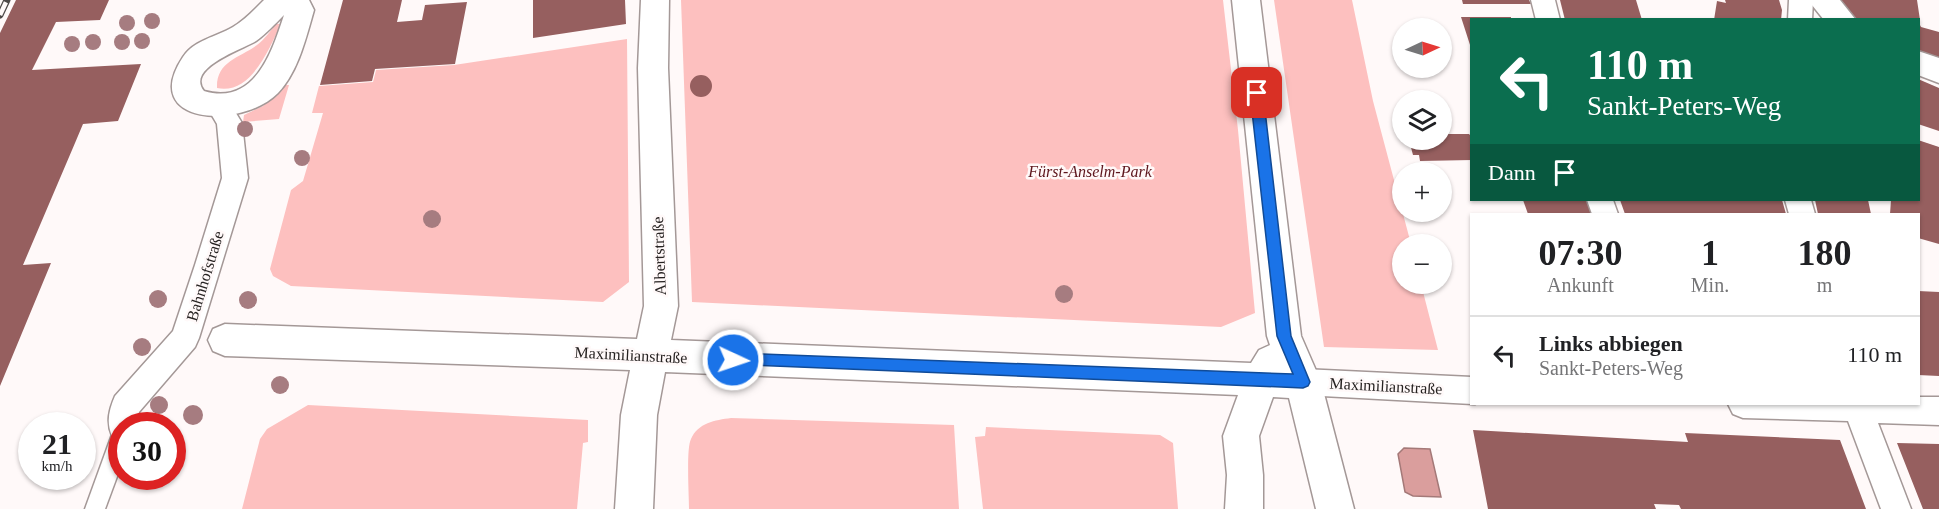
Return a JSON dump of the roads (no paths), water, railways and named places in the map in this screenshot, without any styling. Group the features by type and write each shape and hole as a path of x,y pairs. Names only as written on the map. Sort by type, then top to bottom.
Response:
{"street":[{"path":"282,0 245,34 212,48 192,66 186,80 187,92 193,100 204,105 219,107 237,104 266,86 284,58 300,10 294,0"},
{"name":"Albertstraße","path":"634,509 639,415 661,306 653,68 655,0"},
{"path":"1246,0 1284,336 1303,382 1335,509"},
{"path":"1543,0 1548,18"},
{"path":"1800,18 1801,0"},
{"path":"1822,0 1840,18"},
{"path":"1920,63 1939,71"},
{"name":"Bahnhofstraße","path":"124,412 125,406 185,338 235,178 229,123 219,107"},
{"path":"1244,509 1245,475 1241,436 1261,380 1284,336"},
{"name":"Maximilianstraße","path":"185,338 1261,380 1470,391"},
{"path":"1800,405 1939,411"},
{"path":"1857,406 1896,509"}],"lane":[{"path":"95,509 108,472"}],"railway":[{"path":"0,15 7,0"}],"park label":[{"name":"Fürst-Anselm-Park","path":"1090,171"}]}
